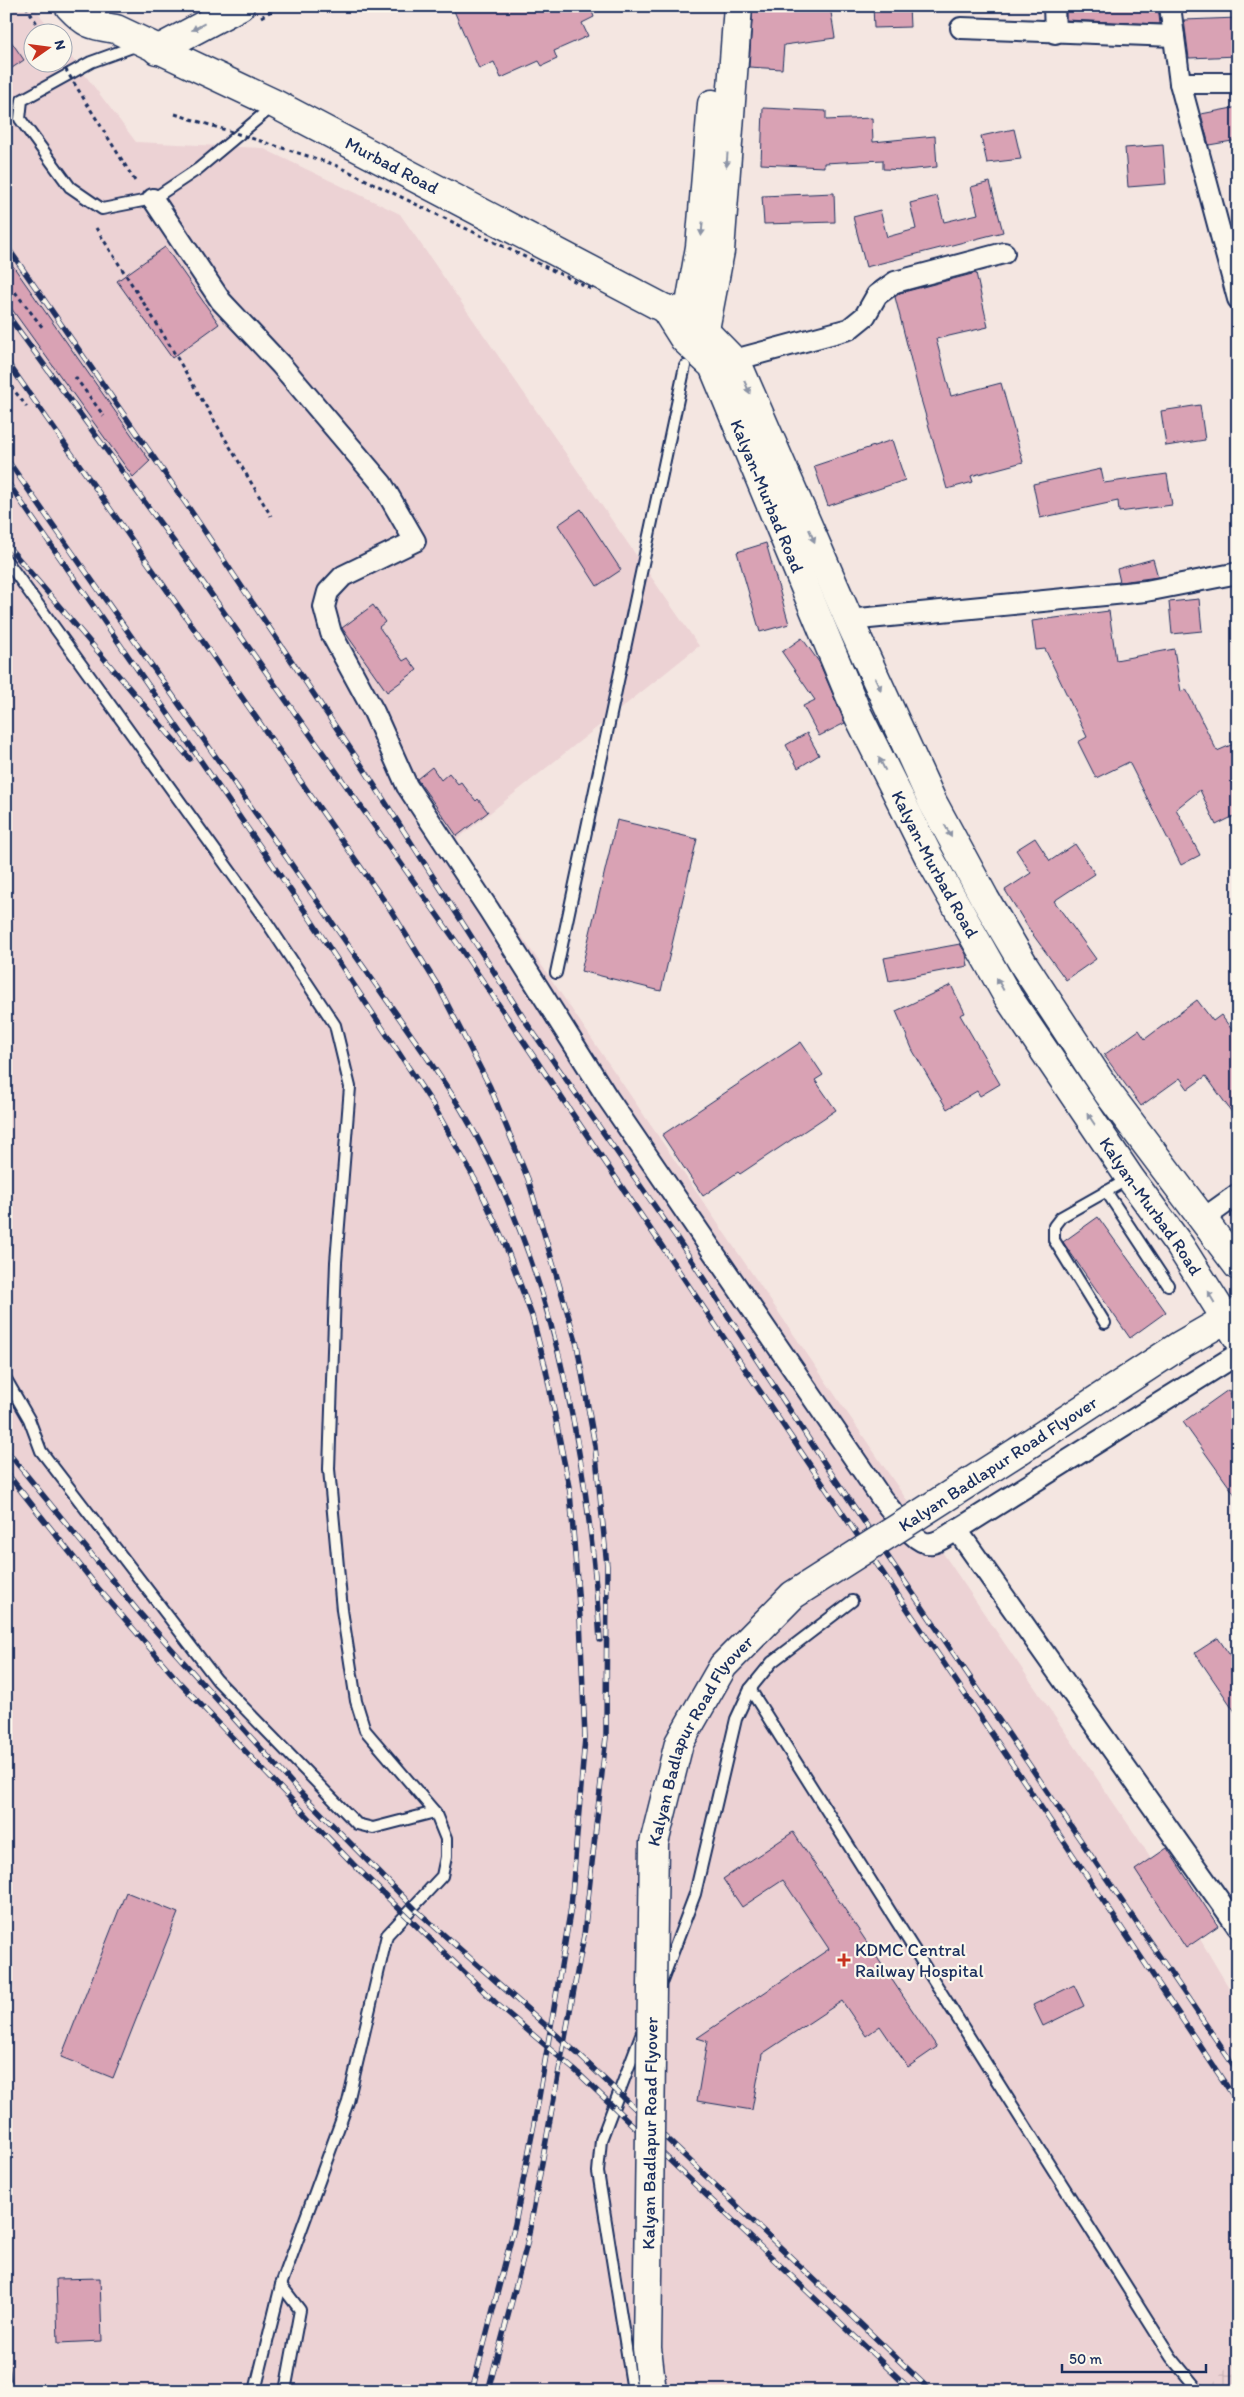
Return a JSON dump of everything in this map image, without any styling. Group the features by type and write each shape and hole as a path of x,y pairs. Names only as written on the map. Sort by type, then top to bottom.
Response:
{"main road":[{"name":"Murbad Road","path":"70,6 83,21 94,25 110,18 150,47 275,104 697,343"},
{"path":"150,47 240,6"},
{"path":"697,343 700,247 715,187 724,70 720,6"},
{"path":"724,70 738,6"},
{"name":"Kalyan-Murbad Road","path":"697,343 738,365 849,620 932,801 985,899 1024,965 1108,1093 1238,1266"},
{"name":"Kalyan-Murbad Road","path":"697,343 858,715 929,857 1008,997 1130,1178 1180,1246 1216,1330"},
{"name":"Kalyan Badlapur Road Flyover","path":"652,2391 647,2348 654,1843 679,1743 723,1666 793,1595 1216,1330"}],"street":[{"path":"1054,6 1055,33"},
{"path":"1170,6 1180,84 1238,299"},
{"path":"961,28 1174,36"},
{"path":"1180,84 1238,83"},
{"path":"153,199 221,301 281,365 382,484 415,541 344,576 328,592 324,607 331,633 374,712 406,786 489,910 607,1097 882,1499 915,1538 923,1543 932,1544 957,1530 1238,1354"},
{"path":"697,343 849,329 865,316 877,295 895,282 1004,253"},
{"path":"849,620 1146,591 1238,573"},
{"path":"1203,1219 1238,1194"},
{"path":"957,1530 1238,1927"}],"lane":[{"path":"150,47 92,62 22,100 20,119 70,187 102,210 153,199 198,169 275,104"},
{"path":"556,973 697,343"},
{"path":"6,560 258,910 335,1026 350,1087 336,1262 329,1469 342,1610 356,1702 365,1730 435,1812 446,1839 446,1857 442,1876 387,1934 348,2102 281,2285 255,2391"},
{"path":"1105,1323 1054,1240 1054,1226 1061,1217 1130,1178"},
{"path":"1106,1191 1168,1285"},
{"path":"6,1379 29,1419 40,1451 217,1680 357,1824 373,1828 435,1812"},
{"path":"633,2391 598,2172 601,2140 695,1894 736,1720 750,1689 772,1662 852,1600"},
{"path":"750,1689 1166,2349 1199,2391"},
{"path":"281,2285 300,2310 285,2391"}],"path":[{"path":"26,6 36,22"},
{"path":"67,72 135,181"},
{"path":"175,114 333,164 591,289"},
{"path":"96,228 157,324 271,516"},
{"path":"15,292 42,328"},
{"path":"75,377 104,416"},
{"path":"6,380 27,407"}],"shaded area":[{"path":"6,6 33,6 45,22 22,22 22,72 72,72 72,58 136,142 262,148 400,214 699,646 456,840 1156,1865 1238,2003 1238,2391 6,2391"},
{"path":"1238,2356 1238,2391 1206,2391"}],"building":[{"path":"452,6 590,6 594,17 582,23 588,36 554,51 557,59 542,66 539,61 501,78 494,62 479,69"},
{"path":"753,6 830,6 835,38 784,45 782,69 749,67"},
{"path":"873,6 909,6 910,27 874,28"},
{"path":"1066,6 1158,6 1160,24 1066,20"},
{"path":"1238,18 1238,56 1189,58 1184,20"},
{"path":"6,34 22,57 22,61 6,72"},
{"path":"1238,107 1238,140 1209,145 1201,114"},
{"path":"763,108 826,111 826,120 872,118 873,142 935,136 937,167 905,170 883,169 883,160 824,163 824,167 761,164"},
{"path":"1014,129 1021,159 987,163 981,136"},
{"path":"1163,145 1166,184 1128,187 1125,148"},
{"path":"990,182 1003,232 866,267 853,217 880,210 887,237 916,229 910,203 937,196 944,222 978,214 971,187"},
{"path":"834,193 835,222 764,224 762,196"},
{"path":"165,247 219,324 172,358 117,281"},
{"path":"6,256 150,461 133,477 6,301"},
{"path":"976,273 988,327 936,339 951,396 1001,383 1023,462 971,476 973,482 947,489 920,396 895,297 900,293"},
{"path":"1200,405 1205,440 1166,446 1161,411"},
{"path":"892,440 905,480 828,506 814,466"},
{"path":"1101,469 1104,483 1167,474 1172,505 1119,512 1118,501 1040,518 1033,484"},
{"path":"581,509 621,570 597,586 558,525"},
{"path":"766,543 789,624 760,632 737,552"},
{"path":"1153,559 1158,577 1120,582 1117,569"},
{"path":"1199,599 1202,631 1172,634 1169,602"},
{"path":"373,605 385,622 379,627 403,661 408,658 417,670 387,692 342,628"},
{"path":"1109,611 1116,660 1174,649 1181,692 1186,689 1217,751 1238,742 1238,778 1231,781 1238,794 1238,814 1216,825 1200,790 1176,809 1200,855 1181,865 1129,762 1096,778 1078,742 1087,737 1045,649 1036,650 1032,621"},
{"path":"802,638 819,662 845,723 819,736 803,706 815,700 782,652"},
{"path":"807,733 819,755 798,768 786,745"},
{"path":"432,767 441,780 449,773 458,784 461,782 476,801 478,799 488,812 457,836 417,779"},
{"path":"617,820 697,839 661,991 581,971"},
{"path":"1035,838 1050,861 1075,844 1095,874 1054,901 1096,959 1066,980 1031,932 1005,890 1031,873 1016,850"},
{"path":"960,944 966,954 968,966 889,981 884,958"},
{"path":"951,985 965,1013 960,1015 1000,1084 980,1096 977,1091 947,1109 913,1051 896,1011"},
{"path":"1197,1000 1213,1021 1221,1015 1238,1038 1238,1121 1206,1076 1188,1089 1180,1078 1141,1106 1104,1055 1139,1030 1145,1039"},
{"path":"801,1042 823,1075 815,1080 836,1110 740,1174 738,1172 703,1196 662,1135"},
{"path":"1098,1217 1166,1312 1130,1338 1063,1242"},
{"path":"1228,1390 1238,1404 1238,1499 1183,1422"},
{"path":"1218,1638 1238,1667 1238,1716 1195,1653"},
{"path":"793,1832 937,2047 908,2067 880,2026 866,2036 842,2001 762,2054 752,2110 697,2101 707,2041 697,2038 829,1949 783,1880 742,1907 723,1879"},
{"path":"1167,1848 1218,1926 1186,1948 1135,1870"},
{"path":"126,1892 178,1913 113,2078 61,2057"},
{"path":"1074,1985 1084,2006 1043,2026 1033,2005"},
{"path":"100,2278 102,2341 58,2343 56,2279"}],"railway":[{"path":"6,245 191,511 364,769 528,1025 677,1238 827,1467 1238,2072"},
{"path":"6,313 185,557 457,943 1027,1786 1238,2103"},
{"path":"6,360 390,909 438,986 490,1087 528,1179 577,1345 595,1446 607,1566 606,1737 584,1935 527,2244 488,2391"},
{"path":"6,458 426,1056 461,1109 494,1169 521,1233 543,1298 562,1366 576,1434 587,1503 600,1640"},
{"path":"6,480 309,917 432,1103 477,1183 505,1244 532,1316 546,1370 570,1492 580,1618 585,1738 571,1907 538,2103 515,2224 472,2391"},
{"path":"6,544 190,759"},
{"path":"6,1450 137,1610 298,1790 416,1910 579,2055 931,2391"},
{"path":"6,1472 98,1588 180,1683 353,1864 498,2005 578,2073 912,2391"},
{"path":"6,2359 11,2391"}],"place":[{"name":"KDMC Central Railway Hospital","path":"844,1960"}]}
